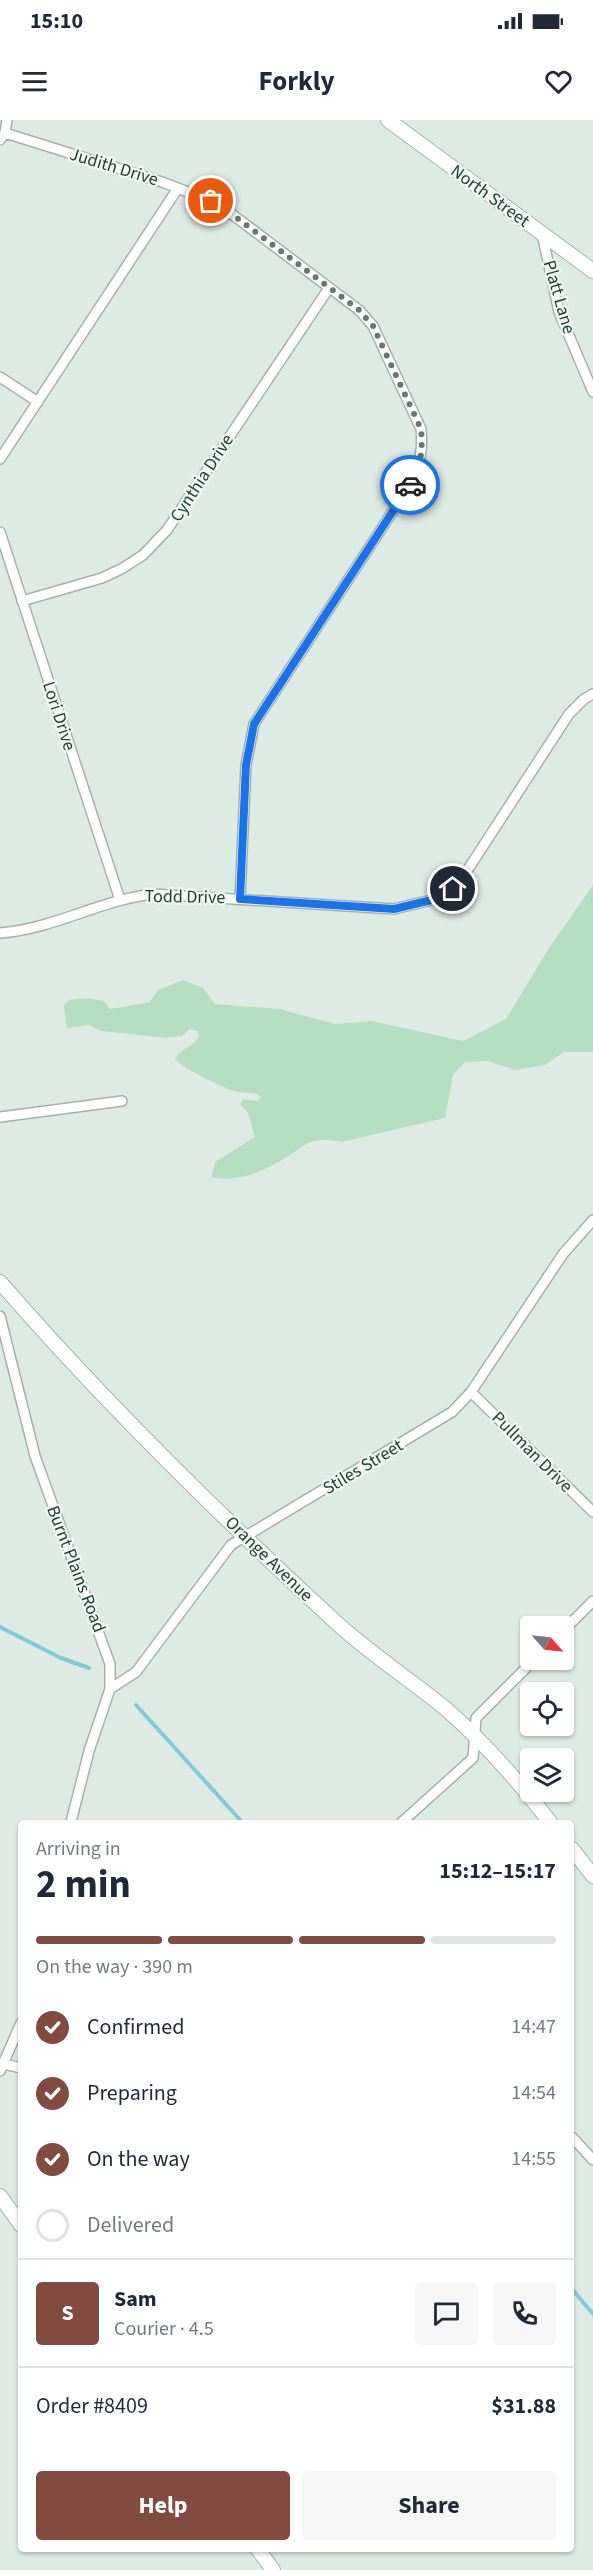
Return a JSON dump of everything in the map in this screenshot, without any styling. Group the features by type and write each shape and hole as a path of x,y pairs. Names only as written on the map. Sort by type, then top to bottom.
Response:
{"main road":[{"name":"North Street","path":"388,120 593,271"},
{"name":"Orange Avenue","path":"0,1282 110,1405 357,1641 445,1708 475,1736 527,1792 548,1820"},
{"path":"574,1852 593,1876"},
{"path":"0,2196 18,2220"},
{"path":"260,2552 273,2570"}],"street":[{"path":"2,136 7,120"},
{"name":"Judith Drive","path":"2,136 197,194 225,209 359,310 373,326 421,429 423,448 420,465 412,482 254,724 246,765 240,899"},
{"path":"0,459 178,188"},
{"name":"Platt Lane","path":"542,234 559,312 593,392"},
{"name":"Cynthia Drive","path":"22,601 102,578 143,555 167,530 329,288"},
{"path":"0,377 38,402"},
{"name":"Lori Drive","path":"0,532 120,900"},
{"name":"Todd Drive","path":"0,933 49,925 120,900 153,894 394,909 423,904 447,894 461,880 569,714 584,699 593,694"},
{"path":"0,1117 122,1101"},
{"name":"Stiles Street","path":"110,1689 136,1672 231,1545 436,1424 452,1412 471,1392 563,1254 593,1220"},
{"name":"Burnt Plains Road","path":"0,1316 35,1456 109,1657 110,1689 89,1752 72,1820"},
{"name":"Pullman Drive","path":"471,1392 593,1512"},
{"path":"574,1620 593,1600"},
{"path":"404,1820 473,1758 476,1718 524,1670"},
{"path":"18,2030 2,2068 18,2068"},
{"path":"574,2139 593,2160"}],"green space":[{"path":"593,885 593,1052 564,1052 545,1065 515,1070 488,1061 465,1062 453,1075 445,1118 341,1142 314,1141 272,1166 242,1177 212,1177 215,1162 255,1137 248,1113 240,1104 243,1099 258,1101 261,1097 214,1083 186,1068 175,1059 196,1040 199,1036 197,1031 190,1029 182,1036 166,1038 101,1031 89,1025 67,1028 64,1005 69,1000 86,998 104,1001 110,1009 150,1002 158,990 183,980 203,988 215,1004 280,1009 335,1024 372,1021 463,1041 506,1019 549,948"}],"waterway":[{"path":"0,1627 61,1658 89,1668"},
{"path":"136,1705 240,1820"},
{"path":"574,2291 593,2314"}],"way so far":[{"path":"211,201 225,209 359,310 373,326 421,429 423,448 420,465 410,485"}],"route":[{"path":"410,485 264,705 254,724 246,765 240,899 394,909 423,904 440,898 453,889"}]}
